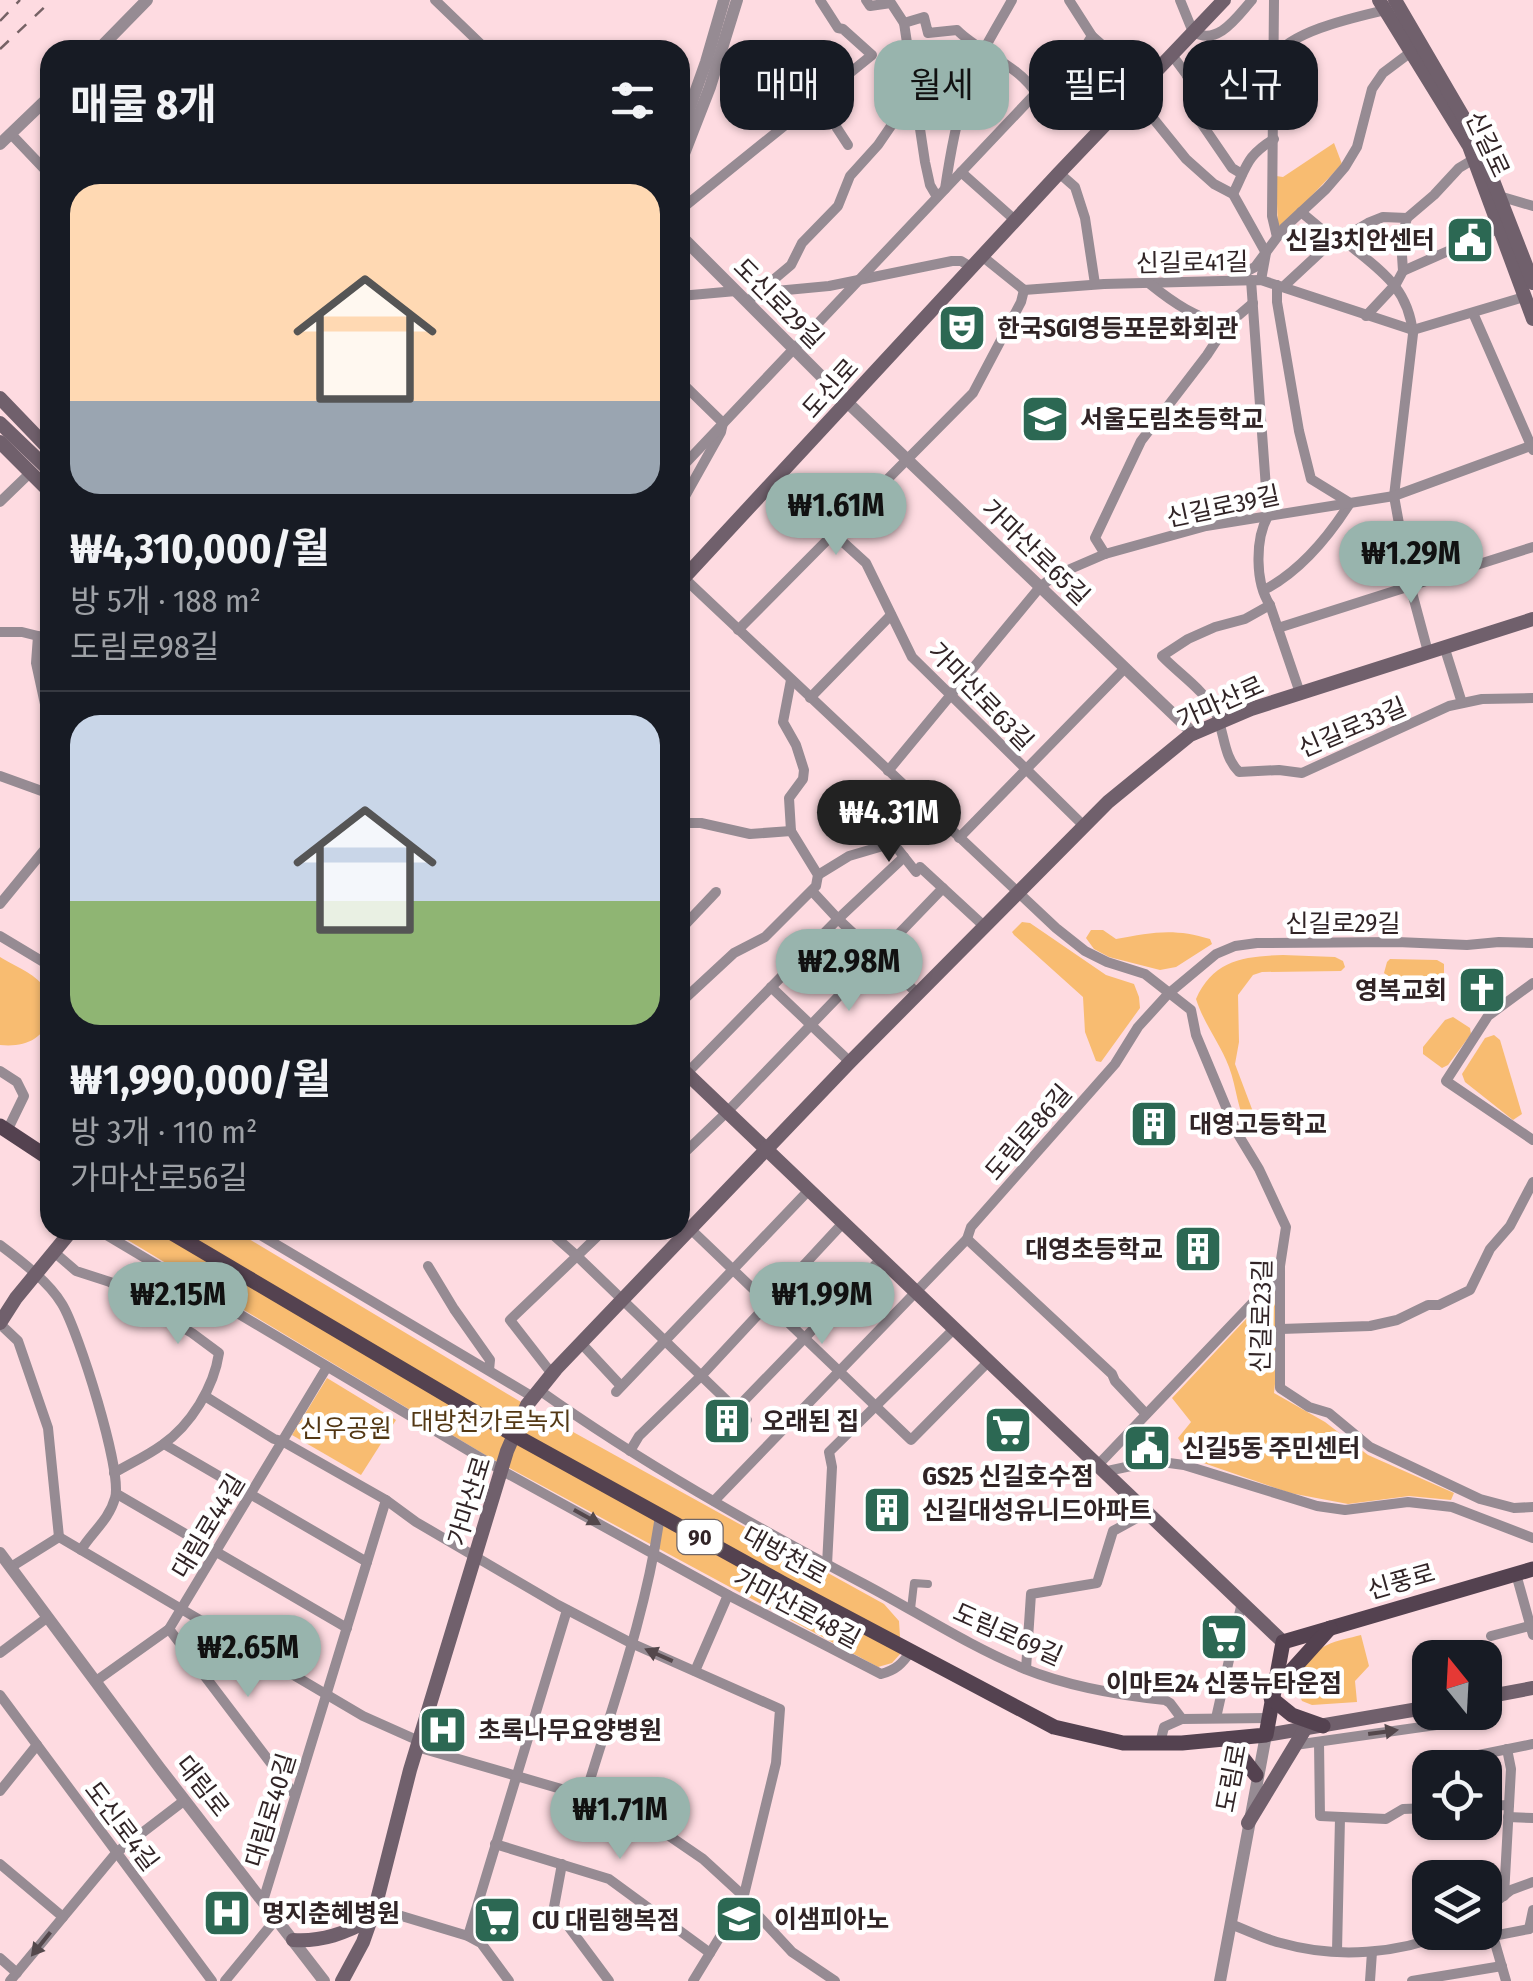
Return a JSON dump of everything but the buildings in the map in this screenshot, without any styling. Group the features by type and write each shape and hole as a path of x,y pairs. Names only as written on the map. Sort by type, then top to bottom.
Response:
{"main road":[{"name":"도신로","path":"1163,64 1224,0"},
{"name":"신길로","path":"1386,3 1411,52 1463,135 1498,228 1529,290"},
{"name":"신길로","path":"1386,3 1478,142 1529,290 1533,319"},
{"name":"도신로","path":"690,571 1099,132"},
{"path":"0,398 40,440"},
{"path":"3,433 40,463"},
{"path":"3,433 40,482"},
{"name":"가마산로","path":"690,1219 766,1149 1108,802 1194,734 1250,709 1533,619"},
{"path":"690,1077 1283,1642"},
{"path":"1,1127 40,1152"},
{"path":"0,1323 64,1240"},
{"name":"대방천로","path":"184,1240 514,1435 1054,1727 1123,1743 1160,1743 1228,1739 1267,1726 1305,1728 1321,1734 1412,1711"},
{"name":"가마산로","path":"342,1981 373,1913 418,1744 514,1435 536,1393 672,1240"},
{"name":"신풍로","path":"1283,1642 1533,1569"},
{"path":"1321,1734 1292,1715 1272,1695 1332,1626"},
{"name":"도림로","path":"1267,1726 1283,1642"},
{"path":"1502,1694 1533,1688"},
{"path":"1248,1824 1305,1728"},
{"path":"1228,1739 1256,1780"},
{"path":"293,1940 333,1937 350,1931 373,1913"}],"street":[{"path":"108,40 147,0"},
{"path":"435,0 477,40"},
{"path":"690,107 724,0"},
{"path":"690,138 737,0"},
{"path":"820,0 838,28 872,55 854,70"},
{"path":"989,40 1012,0"},
{"path":"1068,0 1096,40"},
{"path":"1185,3 1193,32 1206,38 1226,28 1252,0"},
{"path":"1274,0 1275,40"},
{"path":"868,3 891,3 904,23 907,40"},
{"path":"1296,40 1386,3"},
{"path":"904,23 924,17 928,33 956,30 966,40"},
{"path":"1090,40 1092,36"},
{"path":"1229,281 1255,267 1277,237 1345,167 1358,147 1372,90 1384,72 1411,52"},
{"path":"1172,55 1183,70"},
{"path":"1009,68 1029,83"},
{"path":"690,458 1029,100"},
{"path":"40,106 5,139 40,167"},
{"path":"690,202 779,130"},
{"path":"838,130 848,145"},
{"path":"747,302 792,265 802,243 838,206 850,176 888,130"},
{"path":"920,130 930,184 941,193"},
{"path":"941,193 956,130"},
{"path":"1163,130 1186,159 1214,184 1233,194 1266,253 1253,303 1268,516 1258,544 1259,566 1266,600 1300,693"},
{"path":"1206,130 1232,168 1242,174"},
{"path":"1274,130 1272,216 1277,237"},
{"path":"1233,194 1248,160 1274,139"},
{"path":"1366,316 1403,271 1402,240 1407,218 1474,158"},
{"path":"961,172 1015,220"},
{"path":"1059,173 1076,187 1095,284"},
{"path":"1499,196 1533,206"},
{"path":"1301,212 1331,238 1341,238 1396,284 1409,310 1413,330 1394,496 1410,586 1428,652"},
{"path":"1264,590 1281,581 1322,542 1350,503 1311,479 1276,302 1280,286 1341,238 1383,217 1407,218"},
{"path":"1403,271 1498,228"},
{"name":"도신로29길","path":"690,245 847,402"},
{"path":"738,630 973,393 1024,290 976,262 952,261 829,286 776,291 764,286"},
{"name":"신길로41길","path":"1024,290 1256,280 1413,330"},
{"path":"1149,284 1180,308 1226,326"},
{"path":"1413,330 1473,313 1529,290"},
{"path":"690,295 736,291"},
{"path":"1105,554 1096,538 1141,441 1226,326 1253,303"},
{"path":"1473,313 1532,447"},
{"path":"690,391 723,423"},
{"name":"가마산로65길","path":"847,402 1194,734"},
{"path":"690,487 723,423"},
{"name":"신길로39길","path":"1040,586 1105,554 1206,526 1394,496 1532,447"},
{"path":"0,502 30,473"},
{"name":"가마산로63길","path":"833,533 866,563 912,657 1084,826"},
{"path":"1278,628 1533,547"},
{"path":"888,770 1040,586"},
{"path":"690,587 1056,928 1085,952 1145,974 1168,994"},
{"path":"1219,723 1216,712 1200,691 1162,656 1188,639 1270,605"},
{"path":"810,698 892,615"},
{"path":"0,632 40,637"},
{"path":"1444,646 1462,704"},
{"path":"40,651 36,664 40,682"},
{"path":"959,838 1125,668"},
{"path":"791,680 783,722 796,744 804,770 803,779 789,798 790,830 818,875"},
{"name":"신길로33길","path":"1219,723 1230,762 1239,772 1302,773 1449,706 1482,699 1533,698"},
{"path":"0,776 40,790"},
{"path":"690,994 734,952 765,937 812,891 818,875 849,856 892,843 936,816"},
{"path":"690,823 750,834 790,830"},
{"path":"892,843 916,872 920,867 984,926"},
{"path":"0,904 40,855"},
{"path":"690,1063 904,857"},
{"path":"690,1147 943,888"},
{"path":"812,891 918,993"},
{"path":"690,919 716,892"},
{"path":"0,936 40,960"},
{"name":"신길로29길","path":"1168,994 1216,954 1235,946 1533,943"},
{"path":"1533,982 1488,1016 1446,1081 1533,1140"},
{"path":"771,987 850,1062"},
{"name":"도림로86길","path":"714,1501 967,1239 971,1226 1115,1064 1138,1027 1168,994"},
{"name":"신길로23길","path":"1168,994 1191,1010 1196,1035 1236,1131 1286,1227 1280,1274 1280,1388 1309,1407 1328,1413 1370,1447 1480,1499 1514,1508 1533,1506"},
{"path":"0,1072 17,1082 24,1096 1,1127"},
{"path":"1281,1330 1370,1326 1397,1320 1428,1305 1440,1305 1470,1290 1490,1248 1510,1226 1533,1182"},
{"path":"580,1344 619,1389 808,1190"},
{"path":"630,1451 843,1223"},
{"path":"690,1229 910,1440 988,1362"},
{"path":"967,1239 1112,1374 1146,1414"},
{"name":"가마산로48길","path":"115,1240 501,1470 881,1674 902,1664 911,1651"},
{"name":"도림로69길","path":"269,1240 489,1370 536,1393 714,1501 1026,1669 1078,1686 1166,1700 1182,1719 1216,1718 1267,1726"},
{"path":"559,1240 747,1420"},
{"path":"552,1374 510,1320 594,1240"},
{"path":"0,1245 62,1304 100,1410 117,1494 108,1516 81,1550"},
{"path":"54,1252 76,1271 110,1282 219,1353 206,1394 164,1444 114,1473"},
{"path":"736,1409 880,1259"},
{"path":"428,1266 490,1360 489,1370"},
{"path":"148,1308 168,1272"},
{"path":"1100,1469 1146,1414 1280,1274"},
{"path":"0,1323 18,1341 48,1428 59,1537"},
{"path":"827,1565 830,1452 954,1329"},
{"name":"대림로44길","path":"96,1681 168,1630 327,1366"},
{"path":"206,1394 274,1439 386,1500 416,1522 568,1610 631,1643 780,1709 776,1764 743,1899 693,1981"},
{"path":"164,1444 367,1562"},
{"path":"1100,1469 1154,1461 1184,1465 1317,1506 1345,1510 1408,1502 1452,1506 1533,1538"},
{"path":"117,1494 346,1628"},
{"name":"대림로40길","path":"263,1901 386,1500"},
{"path":"1026,1669 1030,1594 1097,1583 1113,1531 1146,1513"},
{"path":"585,1796 631,1643 660,1516"},
{"path":"59,1537 418,1744 636,1813 703,1859 739,1892 792,1952 835,1981"},
{"path":"10,1567 59,1537"},
{"name":"대림로","path":"0,1553 324,1981"},
{"path":"1491,1636 1532,1629 1516,1574"},
{"path":"908,1607 914,1583 928,1584"},
{"path":"695,1672 728,1594"},
{"name":"도림로","path":"1216,1718 1242,1602"},
{"path":"468,1936 568,1610"},
{"path":"0,1652 48,1617"},
{"path":"168,1630 296,1795"},
{"name":"도신로4길","path":"0,1695 212,1981"},
{"path":"1160,1743 1164,1727 1182,1719"},
{"name":"도림로","path":"1220,1981 1267,1726"},
{"path":"1296,1745 1321,1734 1412,1727"},
{"path":"1321,1734 1320,1816 1386,1820 1403,1809 1412,1809"},
{"path":"1502,1750 1533,1744"},
{"path":"0,1791 37,1745"},
{"path":"1504,1896 1511,1769 1507,1749"},
{"path":"1227,1757 1243,1758 1256,1780"},
{"path":"0,1958 14,1977 116,1852 184,1800"},
{"path":"1502,1810 1533,1818"},
{"path":"1337,1951 1340,1818"},
{"path":"495,1844 610,1879 710,1953"},
{"path":"0,1864 63,1917"},
{"path":"562,1864 554,1907 608,1981"},
{"path":"1504,1896 1530,1883 1533,1896"},
{"path":"1506,1981 1494,1936 1531,1932 1533,1910"},
{"path":"373,1913 468,1936 481,1943 509,1981"},
{"path":"225,1981 276,1918"},
{"path":"1230,1924 1278,1943 1309,1950 1372,1952 1412,1946"},
{"path":"1370,1981 1372,1952"},
{"path":"1412,1981 1502,1966"}],"green space":[{"path":"1334,143 1342,164 1278,231 1276,176 1283,177"},
{"path":"1022,922 1030,923 1106,975 1134,984 1140,1008 1101,1062 1096,1061 1085,1032 1083,997 1014,935 1012,932"},
{"path":"1091,930 1103,930 1116,939 1186,933 1210,939 1212,944 1176,967 1160,970 1109,957 1094,949 1086,938"},
{"path":"1283,955 1335,957 1345,967 1341,971 1262,972 1253,975 1238,995 1239,1042 1235,1064 1258,1125 1249,1130 1229,1067 1196,999 1221,968 1243,959"},
{"path":"0,957 40,982 40,1034 19,1045 0,1045"},
{"path":"1390,959 1437,960 1444,964 1444,976 1440,980 1388,976 1384,973"},
{"path":"1453,1017 1470,1028 1471,1034 1442,1068 1423,1054 1423,1047 1445,1020"},
{"path":"1494,1035 1500,1040 1522,1114 1513,1120 1465,1082 1462,1074 1485,1038"},
{"name":"대방천가로녹지","path":"128,1240 251,1240 546,1417 884,1604 899,1621 901,1653 892,1663 878,1667 487,1456"},
{"path":"1274,1289 1281,1329 1274,1393 1325,1422 1368,1455 1454,1493 1451,1500 1409,1496 1348,1504 1290,1493 1192,1459 1178,1438 1191,1422 1172,1398"},
{"name":"신우공원","path":"327,1378 396,1420 361,1475 292,1435"},
{"path":"1361,1635 1369,1666 1355,1681 1357,1702 1312,1705 1302,1701 1298,1684 1307,1661 1327,1645"}],"railway":[{"path":"0,21 20,0"},
{"path":"0,49 52,0"}],"place":[{"name":"신길3치안센터","path":"1470,240"},
{"name":"한국SGI영등포문화회관","path":"962,328"},
{"name":"서울도림초등학교","path":"1045,419"},
{"name":"영복교회","path":"1482,990"},
{"name":"대영고등학교","path":"1154,1124"},
{"name":"대영초등학교","path":"1198,1249"},
{"name":"오래된 집","path":"727,1421"},
{"name":"GS25 신길호수점","path":"1008,1430"},
{"name":"신길5동 주민센터","path":"1147,1448"},
{"name":"신길대성유니드아파트","path":"887,1510"},
{"name":"이마트24 신풍뉴타운점","path":"1224,1637"},
{"name":"초록나무요양병원","path":"443,1730"},
{"name":"명지춘혜병원","path":"227,1913"},
{"name":"이샘피아노","path":"739,1919"},
{"name":"CU 대림행복점","path":"497,1920"}]}
